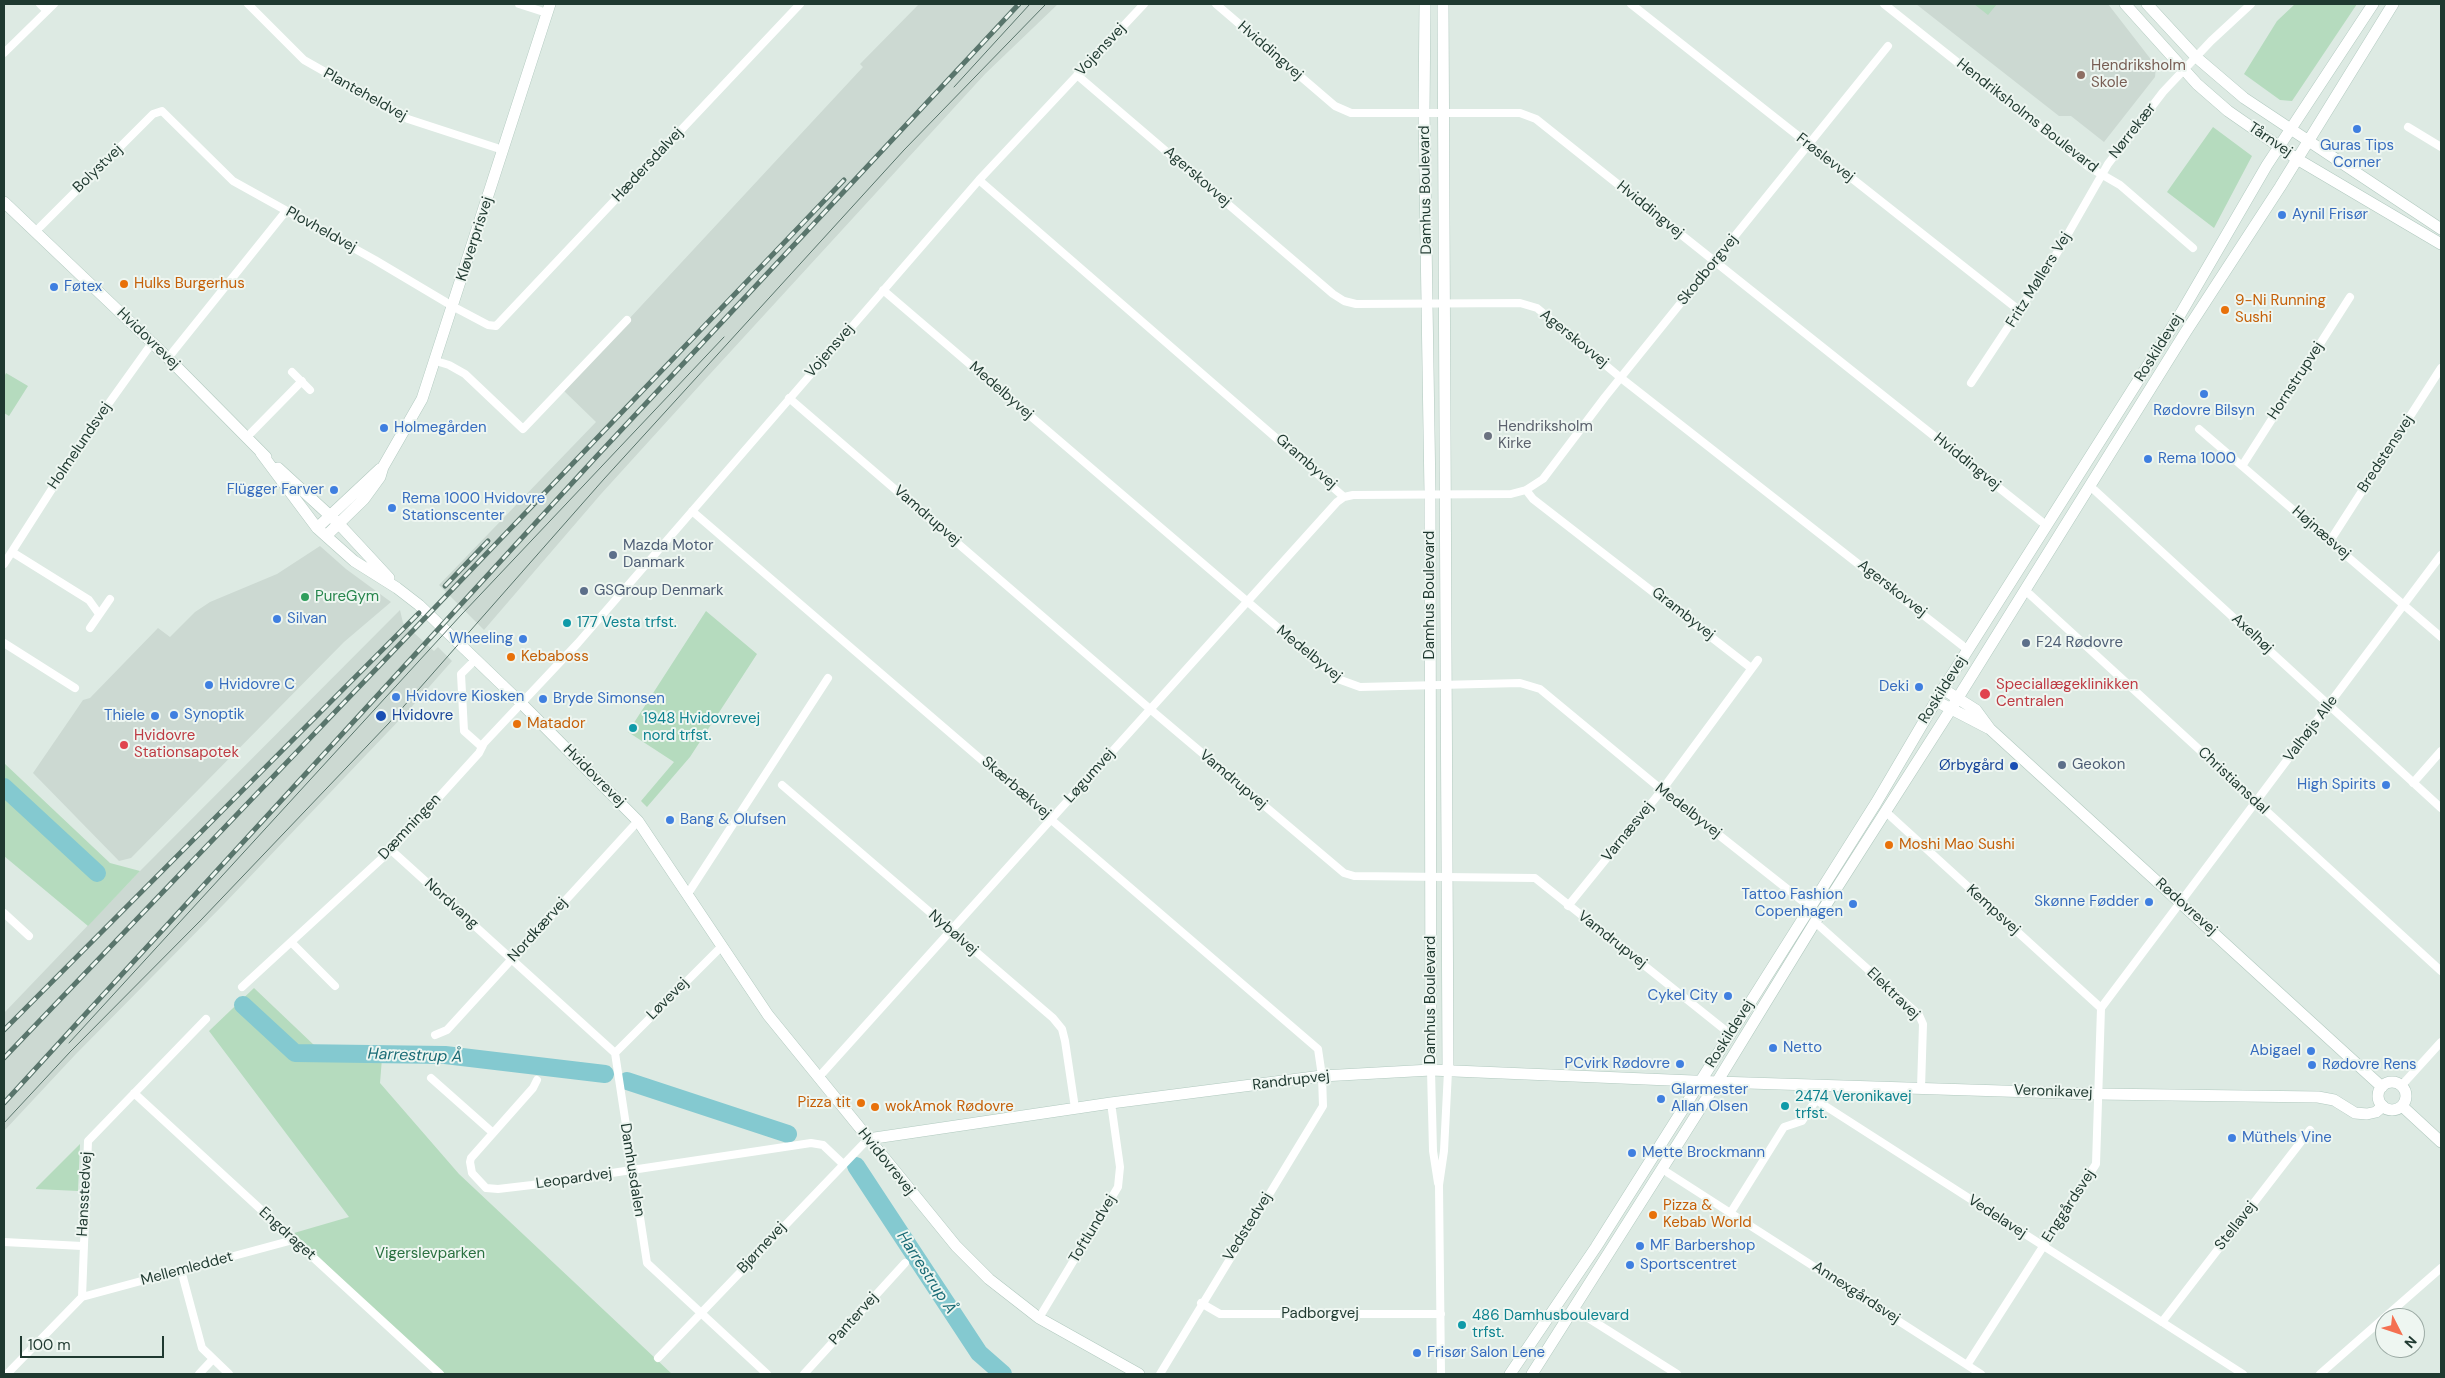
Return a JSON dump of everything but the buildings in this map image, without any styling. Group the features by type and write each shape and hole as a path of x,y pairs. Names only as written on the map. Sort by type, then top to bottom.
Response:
{"street":[{"path":"40,4 47,11"},
{"path":"4,53 54,4"},
{"name":"Planteheldvej","path":"248,4 304,60 408,119 503,150"},
{"path":"519,4 549,8"},
{"name":"Hædersdalvej","path":"496,326 800,4"},
{"name":"Vojensvej","path":"522,704 979,180 1144,4"},
{"name":"Hviddingvej","path":"1216,4 1335,106 1351,113 1520,113 1536,118 2046,526"},
{"name":"Damhus Boulevard","path":"1425,4 1424,112 1430,494 1431,1070 1433,1151 1439,1185 1441,1372"},
{"name":"Damhus Boulevard","path":"1439,1185 1444,1151 1448,1071 1447,494 1443,4"},
{"name":"Frøslevvej","path":"1632,4 2020,311"},
{"name":"Hendriksholms Boulevard","path":"1884,4 2089,167 2135,197 2194,248"},
{"name":"Tårnvej","path":"2125,4 2213,99 2279,147 2441,244"},
{"name":"Tårnvej","path":"2147,4 2196,57 2244,98 2441,229"},
{"name":"Nørrekær","path":"2102,174 2163,92 2251,4"},
{"name":"Roskildevej","path":"1510,1374 1596,1247 1701,1082 1943,689 2181,313 2279,147 2373,4"},
{"name":"Roskildevej","path":"1532,1374 1958,698 2185,333 2298,159 2393,4"},
{"name":"Kløverprisvej","path":"317,528 335,520 364,499 380,478 383,467 422,399 454,307 549,8"},
{"name":"Skodborgvej","path":"1526,490 1535,485 1552,468 1621,378 1888,46"},
{"name":"Agerskovvej","path":"1077,75 1333,294 1344,301 1356,304 1530,305 1968,650"},
{"name":"Plovheldvej","path":"162,112 233,181 376,260 454,307 488,325 496,326"},
{"name":"Bolystvej","path":"36,231 153,114 162,112"},
{"path":"2408,127 2441,147"},
{"name":"Fritz Møllers Vej","path":"1971,383 2061,247 2102,174"},
{"name":"Grambyvej","path":"979,180 1344,497 1511,494 1526,490 1533,499 1751,668"},
{"name":"Hvidovrevej","path":"4,202 168,358 246,438 335,520 397,588 476,659 638,821 768,1015 956,1246 989,1279 1039,1318 1139,1374"},
{"path":"168,358 286,211"},
{"name":"Medelbyvej","path":"882,290 1331,674 1344,683 1360,687 1520,683 1540,690 1662,790 1810,907"},
{"name":"Hornstrupvej","path":"2242,466 2350,297"},
{"path":"436,361 449,365 465,374 523,429 627,320"},
{"name":"Holmelundsvej","path":"4,564 89,431 152,344"},
{"name":"Bredstensvej","path":"2330,541 2441,368"},
{"path":"292,372 310,390"},
{"path":"246,438 302,381"},
{"name":"Vamdrupvej","path":"790,398 1150,709 1344,873 1354,876 1430,876 1447,878 1531,877 1730,1034"},
{"name":"Højnæsvej","path":"2199,429 2441,637"},
{"name":"Hvidovrevej","path":"261,452 317,528 354,561 397,588"},
{"name":"Axelhøj","path":"2090,486 2441,808"},
{"name":"Løgumvej","path":"818,1078 1331,508 1344,497"},
{"name":"Skærbækvej","path":"692,511 1314,1044 1320,1055 1322,1076"},
{"name":"Kløverprisvej","path":"326,536 335,520"},
{"path":"12,552 89,600 99,614"},
{"name":"Valhøjs Alle","path":"2181,903 2441,555"},
{"name":"Christiansdal","path":"2025,590 2441,971"},
{"path":"90,628 110,599"},
{"path":"4,643 75,688"},
{"path":"476,659 461,674 464,731 482,747"},
{"name":"Varnæsvej","path":"1568,906 1662,790 1758,660"},
{"path":"687,895 828,678"},
{"name":"Rødovrevej","path":"1943,689 1976,710 1990,729 2382,1087"},
{"name":"Rødovrevej","path":"1936,701 1990,729"},
{"name":"Dæmningen","path":"242,987 391,850 522,704"},
{"path":"2413,783 2441,750"},
{"name":"Nybølvej","path":"782,785 1053,1018 1062,1029 1075,1108"},
{"name":"Kempsvej","path":"1886,812 2101,1008"},
{"name":"Nordkærvej","path":"435,1035 448,1030 638,821"},
{"name":"Nordvang","path":"391,850 512,959"},
{"path":"2101,1008 2181,903"},
{"path":"4,913 29,936"},
{"name":"Elektravej","path":"1816,922 1919,1015 1923,1024 1921,1088"},
{"path":"291,942 335,986"},
{"name":"Løvevej","path":"614,1053 722,946"},
{"path":"512,959 614,1053"},
{"name":"Enggårdsvej","path":"1967,1365 2096,1164 2101,1008"},
{"path":"134,1093 206,1019"},
{"path":"2402,1085 2441,1042"},
{"name":"Damhusdalen","path":"614,1053 647,1263 767,1374"},
{"name":"Randrupvej","path":"868,1139 1111,1103 1322,1076 1431,1070 1717,1082"},
{"name":"Vedstedvej","path":"1160,1374 1323,1106 1322,1076"},
{"path":"431,1078 492,1132"},
{"name":"Leopardvej","path":"537,1080 533,1088 474,1154 470,1162 475,1177 486,1188 515,1187 817,1143 823,1145 842,1163"},
{"name":"Veronikavej","path":"1717,1082 2098,1094 2318,1097 2334,1100 2356,1113 2367,1114 2376,1112 2383,1106"},
{"path":"2392,1082 2402,1085 2406,1095 2402,1106 2392,1110 2383,1106 2378,1096 2382,1087 2392,1082"},
{"path":"1730,1212 1784,1127 1802,1121 1816,1100 1815,1084"},
{"name":"Hansstedvej","path":"82,1297 82,1246 88,1141 134,1093"},
{"name":"Engdraget","path":"134,1093 440,1374"},
{"name":"Vedelavej","path":"1816,1100 2243,1374"},
{"name":"Toftlundvej","path":"1039,1318 1118,1187 1120,1167 1111,1103"},
{"path":"2402,1106 2441,1142"},
{"name":"Stellavej","path":"2162,1322 2310,1130"},
{"name":"Bjørnevej","path":"658,1358 842,1163 868,1139"},
{"name":"Annexgårdsvej","path":"1662,1169 1981,1374"},
{"name":"Mellemleddet","path":"82,1297 293,1240"},
{"name":"Hansstedvej","path":"4,1242 82,1246"},
{"name":"Pantervej","path":"804,1374 904,1263"},
{"path":"2320,1374 2441,1268"},
{"path":"181,1270 202,1348 230,1374"},
{"path":"7,1374 82,1297"},
{"name":"Padborgvej","path":"1202,1303 1220,1314 1441,1314"},
{"path":"1574,1309 1677,1374"},
{"path":"199,1374 213,1359"}],"shaded area":[{"path":"919,4 1058,4 985,74 601,494 484,630 439,585 596,422 563,390 863,67 860,64"},
{"name":"Hendriksholm Skole","path":"1916,4 2108,4 2156,66 2155,77 2104,142 2071,116 2059,116"},
{"path":"320,546 346,569 391,602 344,642 131,858 119,861 33,773 83,700 90,698 158,628 170,637 195,612 210,602 277,574"},
{"path":"400,610 403,623 434,651 438,647 452,661 407,712 224,904 75,1055 4,1131 4,1013 140,871"}],"green space":[{"path":"1974,4 1997,4 1988,15"},
{"path":"2295,4 2357,4 2292,101 2280,100 2244,74 2277,21"},
{"path":"2213,127 2252,156 2214,228 2167,192"},
{"path":"6,373 28,386 9,416 4,413 4,377"},
{"path":"706,611 757,654 690,757 647,807 641,801 674,762 628,732"},
{"path":"4,763 110,863 140,871 88,926 4,856"},
{"name":"Vigerslevparken","path":"254,988 315,1046 383,1046 380,1083 459,1174 672,1374 445,1374 349,1286 294,1233 349,1217 209,1031"},
{"path":"80,1144 78,1191 36,1189 36,1188"}],"waterway":[{"name":"Harrestrup Å","path":"4,787 97,873"},
{"name":"Harrestrup Å","path":"243,1005 295,1053 445,1055 605,1074"},
{"name":"Harrestrup Å","path":"627,1081 788,1134"},
{"name":"Harrestrup Å","path":"856,1166 979,1353 1003,1374"}],"tram line":[{"path":"954,87 1030,4"},
{"path":"4,1123 70,1052 201,920 389,723 604,479 904,150 1046,4"},
{"path":"69,1043 462,614 724,337"}],"railway":[{"path":"4,1103 596,457 1019,4"},
{"path":"4,1058 844,180"},
{"path":"445,586 488,541"},
{"path":"4,1030 419,613"}],"place":[{"name":"Hendriksholm Skole","path":"2081,75"},
{"name":"Guras Tips Corner","path":"2357,129"},
{"name":"Aynil Frisør","path":"2282,215"},
{"name":"Hulks Burgerhus","path":"124,284"},
{"name":"Føtex","path":"54,287"},
{"name":"9-Ni Running Sushi","path":"2225,310"},
{"name":"Rødovre Bilsyn","path":"2204,394"},
{"name":"Holmegården","path":"384,428"},
{"name":"Hendriksholm Kirke","path":"1488,436"},
{"name":"Rema 1000","path":"2148,459"},
{"name":"Flügger Farver","path":"334,490"},
{"name":"Rema 1000 Hvidovre Stationscenter","path":"392,508"},
{"name":"Mazda Motor Danmark","path":"613,555"},
{"name":"GSGroup Denmark","path":"584,591"},
{"name":"PureGym","path":"305,597"},
{"name":"Silvan","path":"277,619"},
{"name":"177 Vesta trfst.","path":"567,623"},
{"name":"Wheeling","path":"523,639"},
{"name":"F24 Rødovre","path":"2026,643"},
{"name":"Kebaboss","path":"511,657"},
{"name":"Hvidovre C","path":"209,685"},
{"name":"Deki","path":"1919,687"},
{"name":"Speciallægeklinikken Centralen","path":"1985,694"},
{"name":"Hvidovre Kiosken","path":"396,697"},
{"name":"Bryde Simonsen","path":"543,699"},
{"name":"Synoptik","path":"174,715"},
{"name":"Thiele","path":"155,716"},
{"name":"Hvidovre","path":"381,716"},
{"name":"Matador","path":"517,724"},
{"name":"1948 Hvidovrevej nord trfst.","path":"633,728"},
{"name":"Hvidovre Stationsapotek","path":"124,745"},
{"name":"Geokon","path":"2062,765"},
{"name":"Ørbygård","path":"2014,766"},
{"name":"High Spirits","path":"2386,785"},
{"name":"Bang & Olufsen","path":"670,820"},
{"name":"Moshi Mao Sushi","path":"1889,845"},
{"name":"Skønne Fødder","path":"2149,902"},
{"name":"Tattoo Fashion Copenhagen","path":"1853,904"},
{"name":"Cykel City","path":"1728,996"},
{"name":"Netto","path":"1773,1048"},
{"name":"Abigael","path":"2311,1051"},
{"name":"PCvirk Rødovre","path":"1680,1064"},
{"name":"Rødovre Rens","path":"2312,1065"},
{"name":"Glarmester Allan Olsen","path":"1661,1099"},
{"name":"Pizza tit","path":"861,1103"},
{"name":"2474 Veronikavej trfst.","path":"1785,1106"},
{"name":"wokAmok Rødovre","path":"875,1107"},
{"name":"Müthels Vine","path":"2232,1138"},
{"name":"Mette Brockmann","path":"1632,1153"},
{"name":"Pizza & Kebab World","path":"1653,1215"},
{"name":"MF Barbershop","path":"1640,1246"},
{"name":"Sportscentret","path":"1630,1265"},
{"name":"486 Damhusboulevard trfst.","path":"1462,1325"},
{"name":"Frisør Salon Lene","path":"1417,1353"}]}
